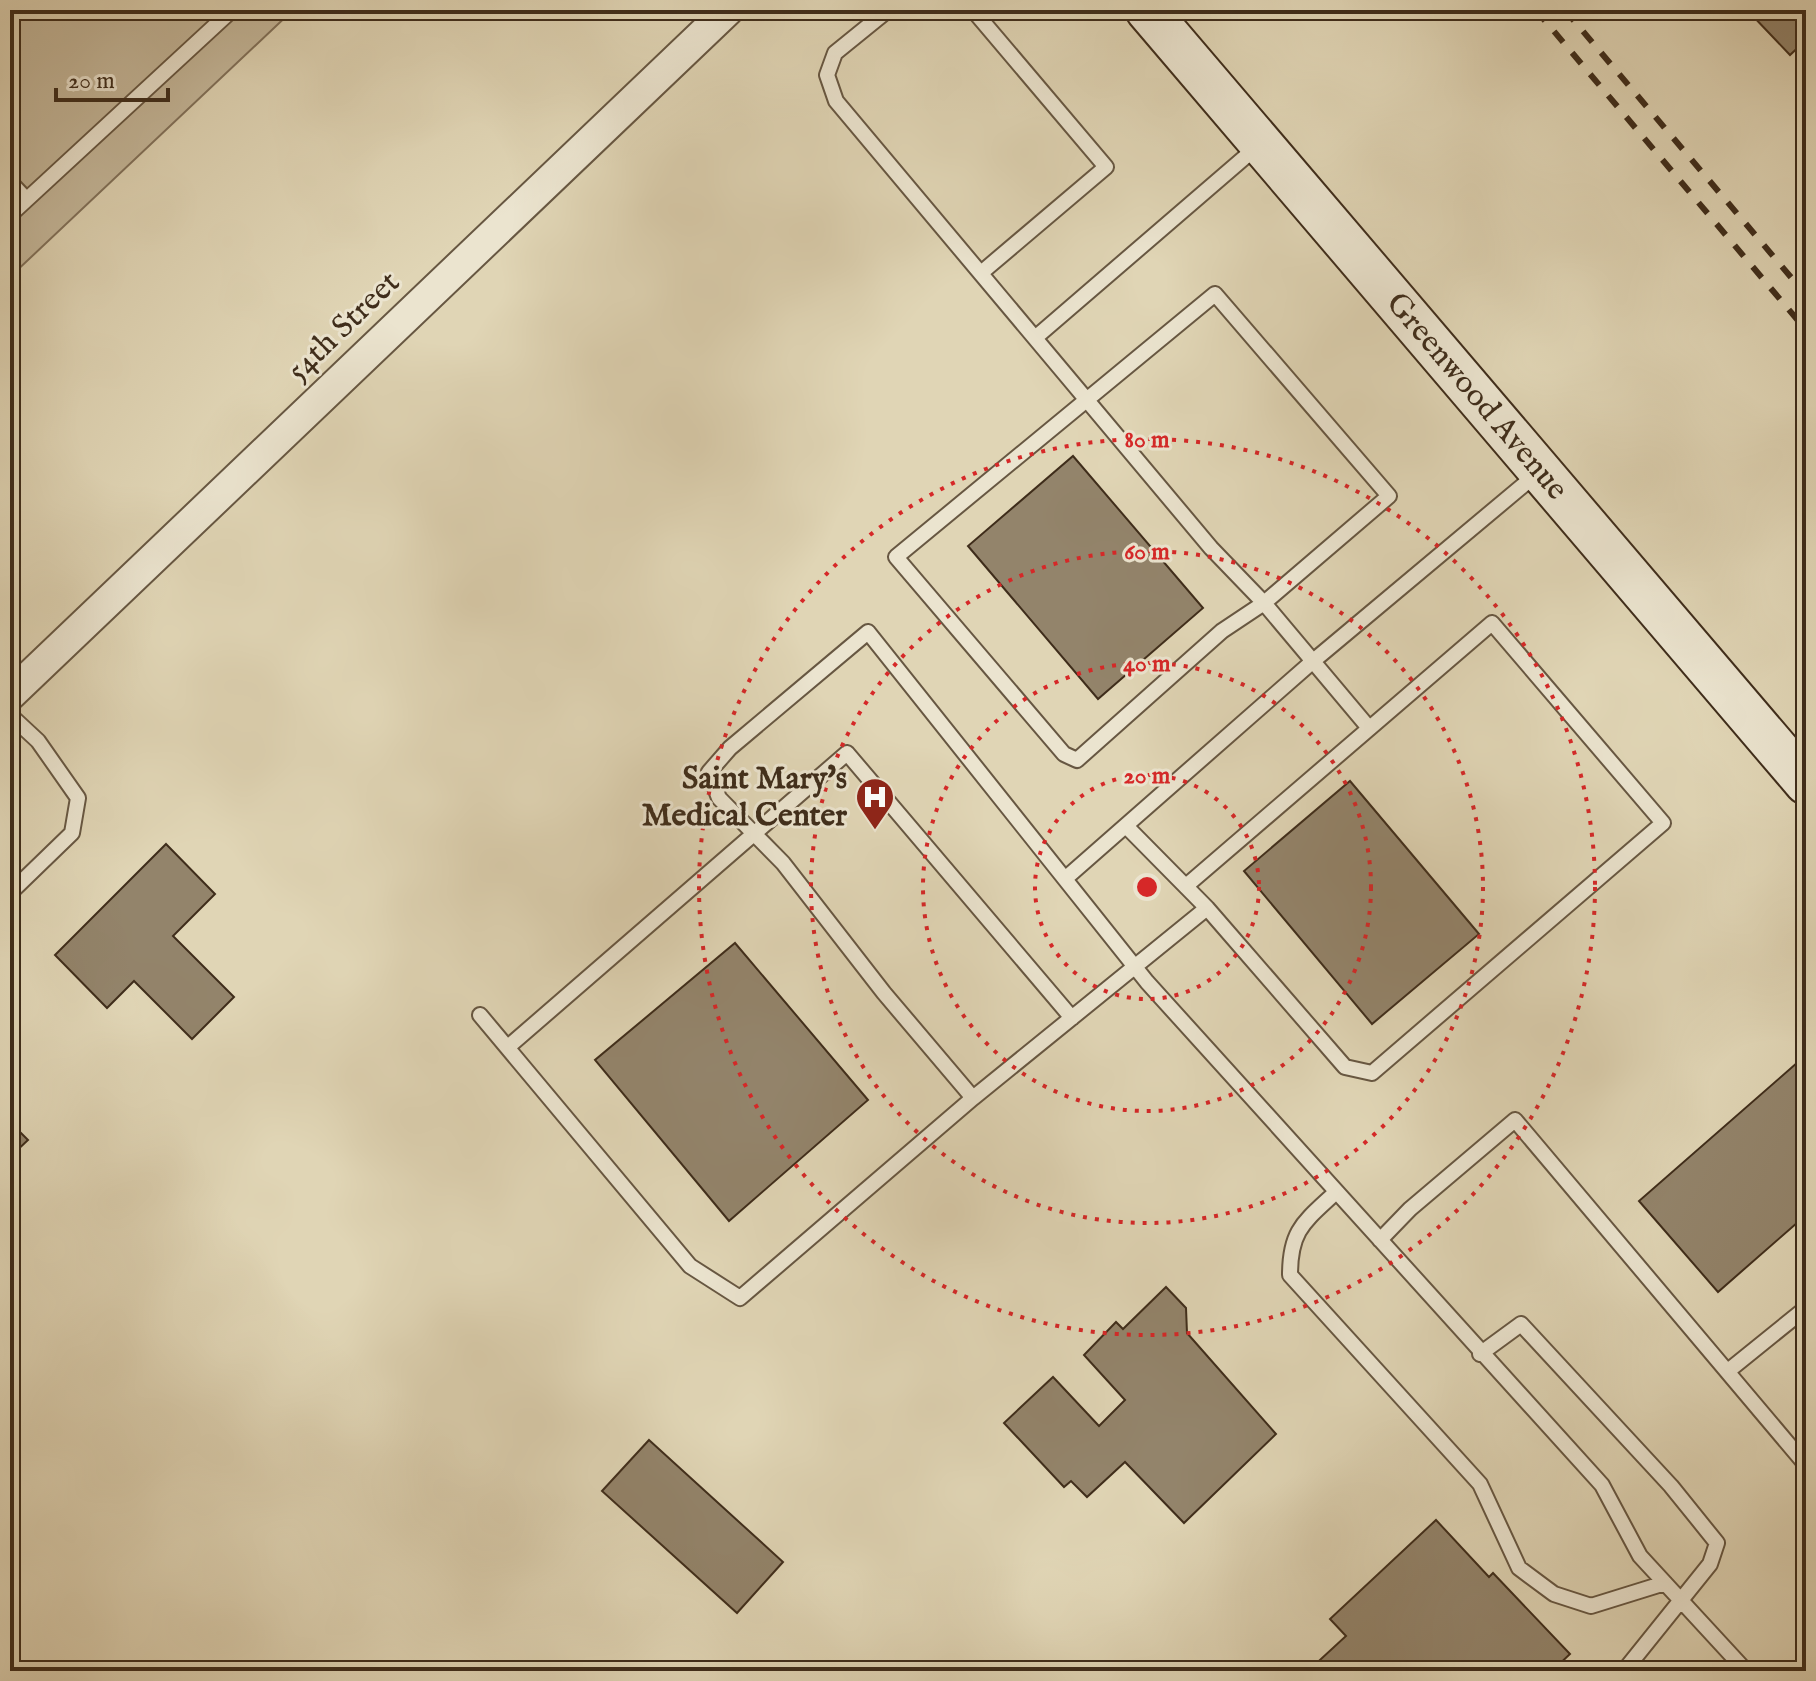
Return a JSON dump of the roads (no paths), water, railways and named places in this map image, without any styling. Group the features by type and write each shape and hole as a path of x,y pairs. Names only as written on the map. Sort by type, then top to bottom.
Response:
{"main road":[{"name":"Greenwood Avenue","path":"1147,10 1806,783"}],"street":[{"name":"54th Street","path":"10,695 728,10"}],"lane":[{"path":"10,215 232,10"},
{"path":"888,10 835,53 827,75 836,101 1211,548 1264,603 1369,728"},
{"path":"973,10 1106,167 981,273"},
{"path":"1035,338 1261,144"},
{"path":"10,182 26,199"},
{"path":"1215,294 1389,496 1264,603 1222,631 1077,760 1064,754 896,557 1215,294"},
{"path":"1066,878 1312,662 1541,471"},
{"path":"1127,827 1207,908 1345,1067 1372,1073 1663,823 1492,623 1186,886"},
{"path":"973,1098 884,993 783,863 751,835 719,798 709,772 730,748 868,632 1134,966 1335,1193 1461,1325 1480,1354 1602,1485 1640,1556 1746,1671"},
{"path":"10,715 38,741 78,798 72,833 10,893"},
{"path":"508,1047 847,753 1072,1018"},
{"path":"480,1015 690,1266 740,1298 973,1098 1207,908"},
{"path":"1380,1240 1410,1209 1515,1120 1806,1465"},
{"path":"1335,1193 1303,1223 1290,1247 1290,1275 1480,1484 1519,1568 1554,1594 1591,1606 1665,1583"},
{"path":"1728,1371 1806,1308"},
{"path":"1480,1354 1521,1324 1671,1486 1717,1543 1710,1564 1624,1671"}],"railway":[{"path":"1536,10 1806,330"},
{"path":"1565,10 1806,295"}],"place":[{"name":"Saint Mary's Medical Center","path":"875,831"}]}
